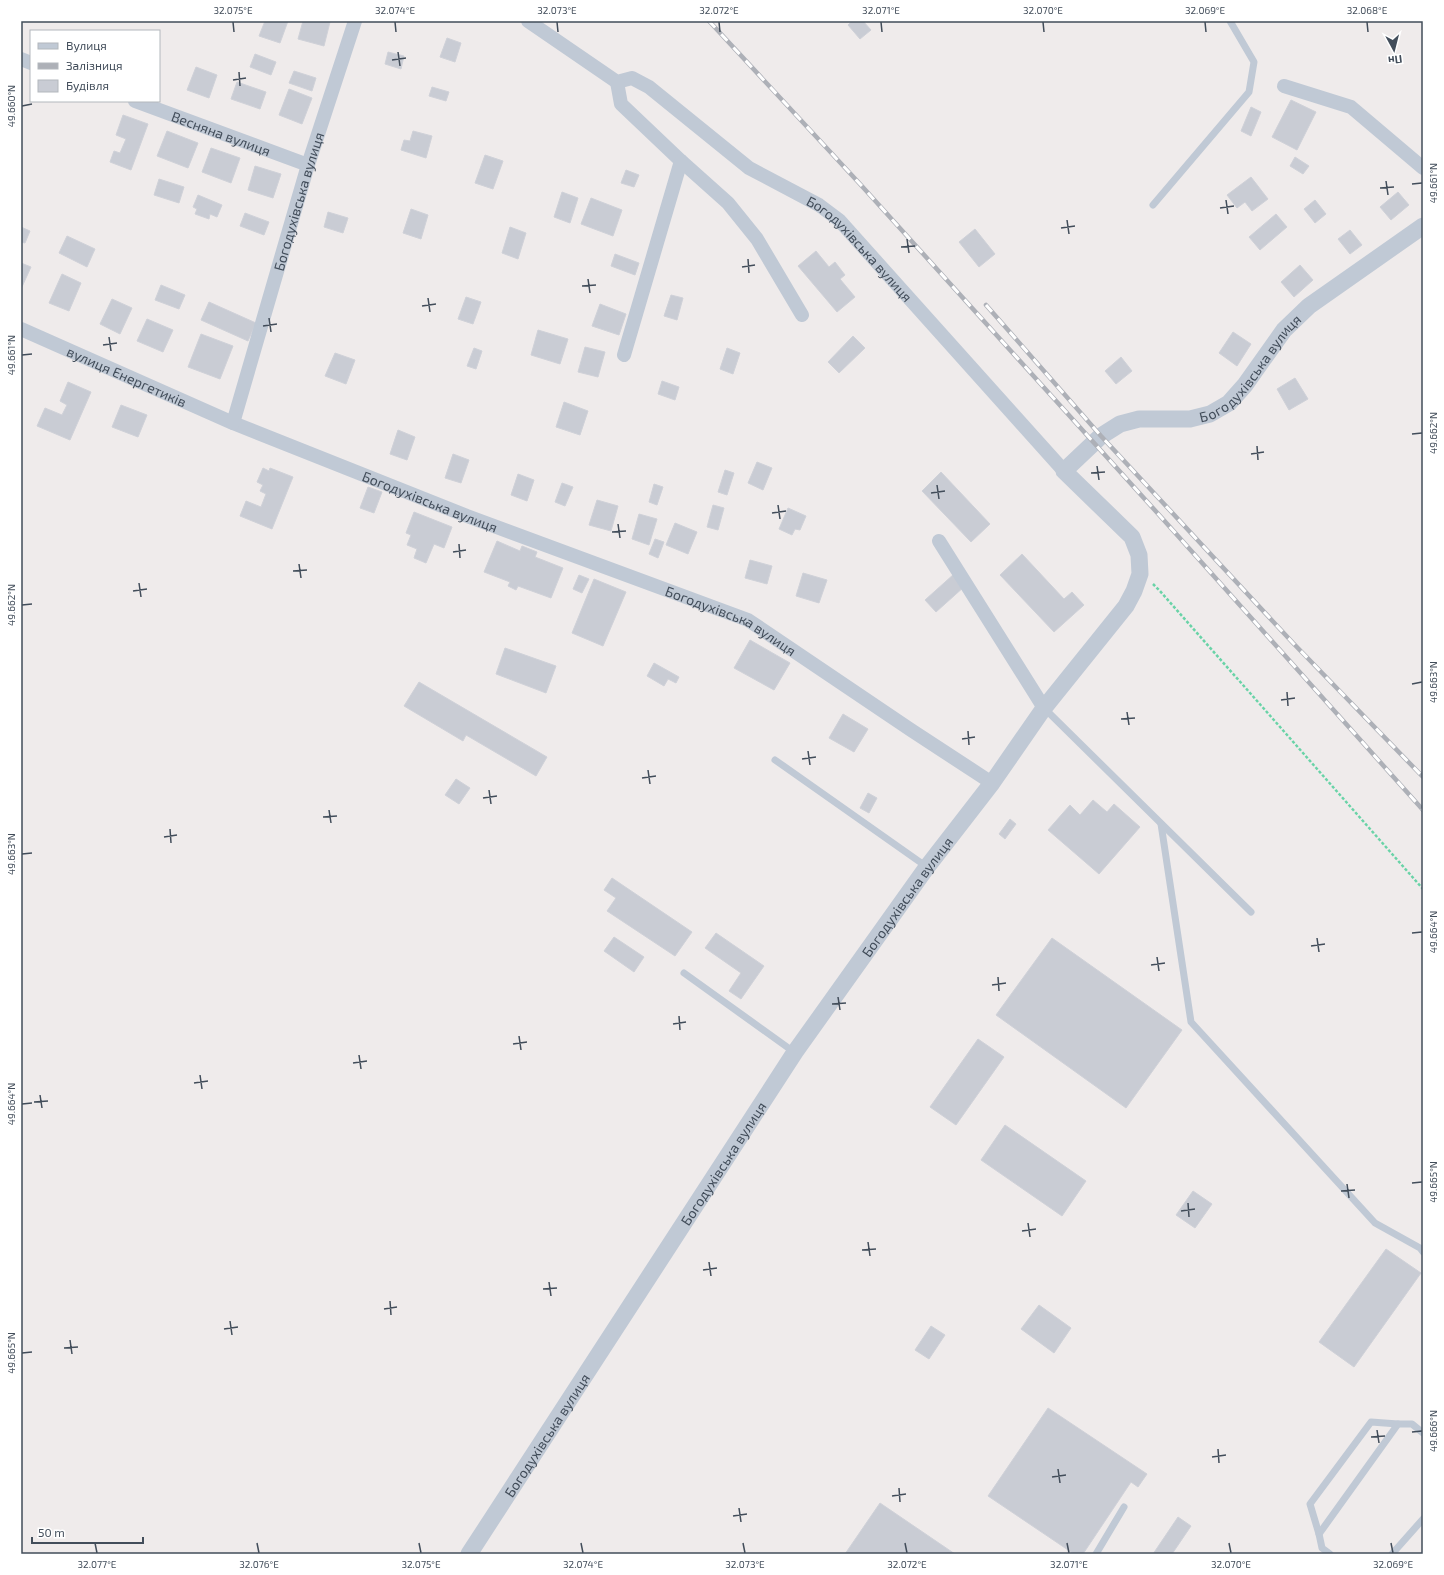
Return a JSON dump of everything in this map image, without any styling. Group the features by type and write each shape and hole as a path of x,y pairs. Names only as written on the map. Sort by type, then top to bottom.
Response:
{"street":[{"path":"528,21 617,82 621,104 680,161 728,203 757,238 802,315"},
{"name":"Богодухівська вулиця","path":"350,22 232,423 468,516 748,620 992,783"},
{"name":"Богодухівська вулиця","path":"469,1554 795,1052 927,867 992,783 1044,708 1126,606 1134,591 1140,574 1139,555 1132,537 1064,471 839,220 819,205 749,168 649,87 632,78 617,82"},
{"path":"1284,86 1351,107 1423,168"},
{"name":"Весняна вулиця","path":"138,102 308,165"},
{"path":"624,355 680,161"},
{"name":"Богодухівська вулиця","path":"1064,471 1101,436 1120,424 1139,419 1190,419 1210,414 1229,403 1245,385 1284,330 1309,306 1423,226"},
{"name":"вулиця Енергетиків","path":"21,329 232,423"},
{"path":"939,541 1044,708"}],"lane":[{"path":"1153,204 1249,92 1254,62 1230,21"},
{"path":"1044,708 1251,912"},
{"path":"775,760 927,867"},
{"path":"1161,824 1191,1022 1375,1223 1420,1248 1423,1252"},
{"path":"684,973 795,1052"},
{"path":"1330,1554 1322,1548 1310,1504 1371,1422 1412,1424 1423,1433"},
{"path":"1318,1534 1398,1424"},
{"path":"1096,1554 1124,1507"},
{"path":"1392,1554 1423,1519"}],"path":[{"path":"1140,574 1160,590 1423,889"}],"building":[{"path":"265,21 288,21 280,43 259,36"},
{"path":"303,21 330,22 324,46 298,39"},
{"path":"850,21 863,21 871,30 860,39 848,25 851,22"},
{"path":"447,38 461,43 455,62 440,57"},
{"path":"388,52 404,56 401,69 385,64"},
{"path":"255,54 276,62 271,75 250,67"},
{"path":"196,67 217,75 209,98 187,90"},
{"path":"294,71 316,78 312,91 289,83"},
{"path":"237,82 266,92 260,109 231,99"},
{"path":"432,87 449,92 446,101 429,96"},
{"path":"289,89 312,98 302,124 279,115"},
{"path":"1291,100 1316,112 1297,150 1272,137"},
{"path":"1251,107 1261,112 1251,136 1241,131"},
{"path":"123,115 148,124 131,170 110,162 114,151 120,153 126,139 116,135"},
{"path":"167,131 198,143 188,168 157,156"},
{"path":"413,131 432,136 426,158 401,150 404,140 410,141"},
{"path":"211,148 240,158 231,183 202,172"},
{"path":"485,155 503,161 493,189 475,183"},
{"path":"1295,157 1309,166 1303,174 1290,166"},
{"path":"255,166 281,174 273,198 248,190"},
{"path":"626,170 639,175 634,187 621,183"},
{"path":"1251,177 1268,199 1252,211 1245,202 1237,208 1227,195"},
{"path":"159,179 184,187 179,203 154,195"},
{"path":"562,192 578,198 570,223 554,217"},
{"path":"1398,192 1409,205 1391,220 1380,207"},
{"path":"198,195 222,205 217,217 210,214 209,219 195,214 197,209 193,207"},
{"path":"591,198 622,210 613,236 581,224"},
{"path":"1315,200 1326,214 1315,223 1304,209"},
{"path":"411,209 428,215 421,239 403,233"},
{"path":"328,212 348,218 343,233 324,227"},
{"path":"245,213 269,222 264,235 240,226"},
{"path":"1276,214 1287,227 1260,250 1249,237"},
{"path":"21,227 30,231 25,243 21,242"},
{"path":"510,227 526,233 518,259 502,253"},
{"path":"975,229 995,254 979,267 959,242"},
{"path":"1350,230 1362,245 1350,254 1338,239"},
{"path":"67,236 95,249 87,267 59,253"},
{"path":"816,251 829,267 835,262 845,275 840,279 855,297 837,312 798,266"},
{"path":"615,254 639,263 635,275 611,266"},
{"path":"21,263 31,267 21,289"},
{"path":"1300,265 1313,280 1294,297 1281,282"},
{"path":"62,274 81,283 69,311 49,303"},
{"path":"161,285 185,295 179,309 155,300"},
{"path":"671,295 683,298 677,320 664,316"},
{"path":"466,297 481,302 473,324 458,319"},
{"path":"112,299 132,308 120,334 100,324"},
{"path":"209,302 256,323 248,341 201,320"},
{"path":"600,304 626,314 619,335 592,326"},
{"path":"147,319 173,330 163,352 137,341"},
{"path":"538,330 568,339 560,364 531,355"},
{"path":"1233,332 1251,344 1237,366 1219,353"},
{"path":"201,334 233,346 220,379 188,367"},
{"path":"853,336 865,348 839,373 828,362"},
{"path":"585,347 605,352 598,377 578,372"},
{"path":"474,348 482,351 476,369 467,366"},
{"path":"727,348 740,353 733,374 720,369"},
{"path":"335,353 355,360 346,384 325,376"},
{"path":"1121,357 1132,371 1116,384 1105,371"},
{"path":"1295,378 1308,399 1289,410 1277,389"},
{"path":"662,381 679,387 675,400 658,394"},
{"path":"68,382 91,392 70,440 37,426 45,408 62,415 67,405 60,401"},
{"path":"564,402 588,411 580,435 556,427"},
{"path":"121,405 147,415 138,437 112,427"},
{"path":"398,430 415,437 407,460 390,454"},
{"path":"453,454 469,460 461,483 445,478"},
{"path":"757,462 772,468 763,490 748,483"},
{"path":"263,468 269,471 270,468 293,477 272,529 240,516 246,501 261,507 266,494 260,491 263,485 257,482"},
{"path":"725,470 734,473 727,495 718,492"},
{"path":"941,472 990,524 971,542 922,491"},
{"path":"518,474 534,480 527,501 511,495"},
{"path":"562,483 573,487 565,506 555,502"},
{"path":"654,484 663,487 657,505 649,502"},
{"path":"368,487 382,492 374,513 360,508"},
{"path":"597,500 618,506 611,531 589,525"},
{"path":"713,505 724,508 718,530 707,527"},
{"path":"788,508 806,516 800,530 795,529 792,535 779,529"},
{"path":"414,512 452,527 444,548 434,544 426,563 414,558 417,549 407,545 411,535 406,533"},
{"path":"639,514 657,519 649,545 632,539"},
{"path":"675,523 697,532 688,554 666,545"},
{"path":"655,539 664,542 658,558 649,554"},
{"path":"497,541 520,551 522,546 537,552 535,557 563,568 551,598 518,586 516,590 508,586 510,582 484,572"},
{"path":"1022,554 1064,599 1072,592 1084,605 1054,632 1000,575"},
{"path":"750,560 772,566 767,584 745,578"},
{"path":"803,573 827,580 819,603 796,596"},
{"path":"954,574 965,586 936,612 925,600"},
{"path":"579,575 589,579 582,593 573,589"},
{"path":"594,579 626,592 603,646 572,633"},
{"path":"750,640 790,663 774,690 734,668"},
{"path":"505,648 556,666 546,693 496,674"},
{"path":"654,663 679,677 676,683 668,679 664,686 647,676"},
{"path":"419,682 547,757 536,776 466,735 463,741 404,706"},
{"path":"843,714 868,729 854,752 829,738"},
{"path":"456,779 470,788 459,804 445,795"},
{"path":"868,793 877,798 869,813 860,808"},
{"path":"1093,800 1107,812 1114,804 1140,827 1099,874 1048,830 1070,805 1080,815"},
{"path":"1010,819 1016,824 1005,839 999,834"},
{"path":"612,878 692,932 675,956 607,911 616,898 604,890"},
{"path":"716,933 764,966 741,999 729,991 741,973 705,948"},
{"path":"614,937 644,957 634,972 604,951"},
{"path":"1052,938 1182,1030 1126,1108 996,1015"},
{"path":"978,1039 1004,1057 956,1125 930,1107"},
{"path":"1005,1125 1086,1181 1062,1216 981,1160"},
{"path":"1193,1191 1212,1204 1195,1228 1176,1215"},
{"path":"1386,1249 1421,1273 1354,1367 1319,1342"},
{"path":"1039,1305 1071,1328 1054,1353 1021,1329"},
{"path":"931,1326 945,1335 929,1359 915,1350"},
{"path":"1048,1408 1147,1474 1138,1487 1131,1482 1083,1554 1074,1554 988,1496"},
{"path":"880,1503 955,1554 845,1554"},
{"path":"1178,1517 1191,1526 1172,1554 1153,1554"}],"railway":[{"path":"709,21 860,184 1423,810"},
{"path":"986,305 1101,436 1293,643 1423,777"}]}
